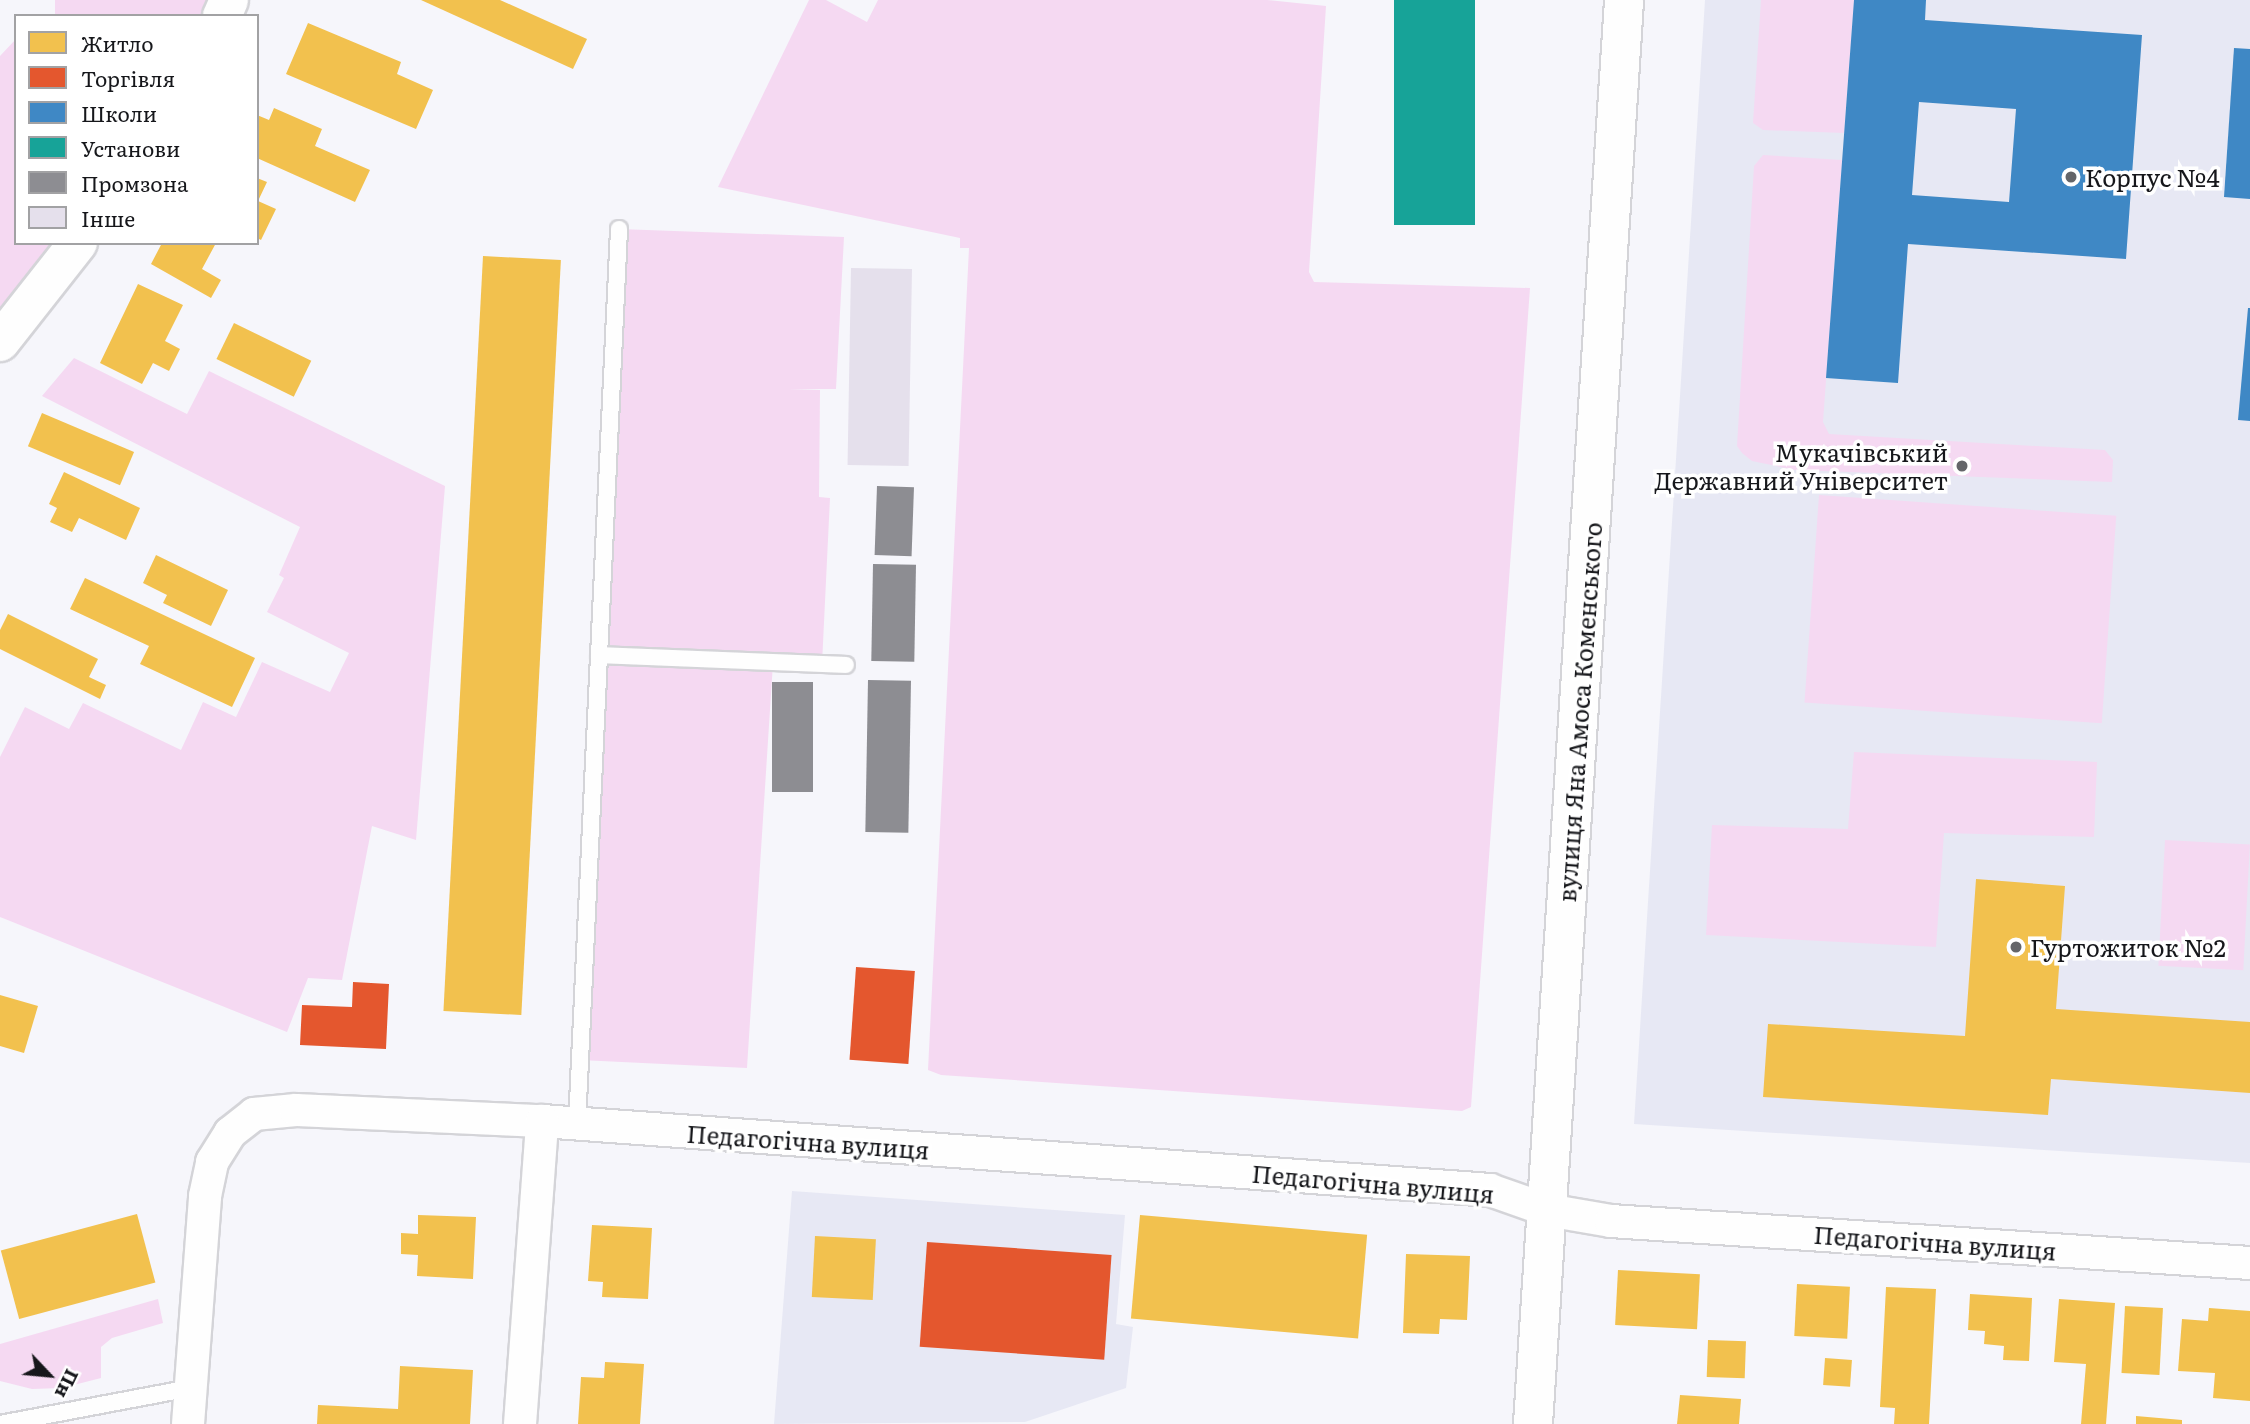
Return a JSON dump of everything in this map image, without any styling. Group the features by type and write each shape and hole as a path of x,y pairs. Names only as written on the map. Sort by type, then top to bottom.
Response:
{"street":[{"name":"вулиця Яна Амоса Коменського","path":"1533,1424 1624,0"},
{"path":"0,342 76,245"},
{"name":"Педагогічна вулиця","path":"188,1424 205,1196 212,1162 230,1133 254,1114 296,1110 542,1121 1490,1189 1547,1210 1611,1221 2250,1263"},
{"path":"520,1424 542,1121"}],"lane":[{"path":"577,1124 619,229"},
{"path":"599,655 846,665"},
{"path":"0,1424 191,1388"}],"shaded area":[{"path":"55,0 208,0 208,14 55,14"},
{"path":"809,0 826,0 867,22 878,0 1267,0 1326,6 1309,272 1314,282 1530,288 1471,1107 1462,1111 941,1075 928,1070 969,248 960,248 960,238 718,187"},
{"name":"Мукачівський Державний Університет","path":"1705,0 2250,0 2250,1163 1634,1124"},
{"path":"1761,0 1854,0 1844,133 1763,130 1753,123"},
{"path":"14,41 14,245 54,245 0,309 0,56"},
{"path":"1763,155 1842,160 1823,422 1829,434 2105,450 2113,460 2112,482 1795,470 1752,461 1742,453 1737,446 1754,166"},
{"path":"619,229 844,237 836,389 789,389 820,390 819,497 830,498 822,664 773,663 747,1068 580,1060"},
{"path":"74,358 187,414 209,371 445,486 416,840 372,826 342,980 308,978 287,1032 0,917 0,757 25,707 69,729 83,703 181,750 203,702 236,717 262,662 330,692 349,653 267,612 284,578 279,575 300,527 42,396"},
{"path":"1819,495 2116,516 2102,723 1804,702"},
{"path":"1854,752 2097,762 2094,837 1944,833 1936,947 1706,935 1712,825 1848,829"},
{"path":"2165,840 2250,844 2243,970 2158,966"},
{"path":"792,1191 1125,1215 1116,1324 1133,1327 1126,1388 1025,1422 774,1424"},
{"path":"158,1299 163,1323 112,1338 101,1347 101,1378 62,1388 32,1389 0,1381 0,1344"}],"building: Житло":[{"path":"421,0 500,0 587,39 573,69"},
{"path":"308,23 401,62 397,74 433,90 416,129 286,74"},
{"path":"274,108 322,129 315,146 370,170 355,202 259,159 259,116 269,120"},
{"path":"259,179 267,182 259,199"},
{"path":"259,201 276,209 261,240 259,239"},
{"path":"161,245 215,245 202,269 221,280 211,298 151,264"},
{"path":"483,256 561,260 521,1015 443,1011"},
{"path":"138,284 183,305 165,341 180,349 169,371 153,363 142,384 100,363"},
{"path":"234,323 311,361 294,397 216,359"},
{"path":"42,413 134,452 120,485 28,446"},
{"path":"64,472 140,508 126,540 79,518 72,532 50,522 57,508 49,504"},
{"path":"156,555 228,590 211,626 163,603 167,595 143,583"},
{"path":"85,578 255,658 232,707 140,664 149,646 70,609"},
{"path":"8,614 98,659 89,677 106,685 100,699 0,649 0,630"},
{"name":"Гуртожиток №2","path":"1976,879 2065,886 2056,1009 2250,1022 2250,1093 2051,1079 2048,1115 1763,1097 1768,1024 1965,1036"},
{"path":"0,995 38,1006 24,1053 0,1046"},
{"path":"137,1214 155,1283 19,1319 1,1250"},
{"path":"418,1215 476,1217 473,1279 417,1276 418,1255 401,1254 401,1233 418,1234"},
{"path":"1140,1215 1367,1235 1358,1338 1131,1319"},
{"path":"592,1225 652,1228 648,1299 602,1297 603,1282 588,1281"},
{"path":"815,1236 876,1239 873,1300 812,1297"},
{"path":"1406,1254 1470,1256 1467,1320 1440,1319 1439,1334 1403,1333"},
{"path":"1618,1270 1700,1274 1697,1329 1615,1325"},
{"path":"1797,1284 1850,1287 1847,1339 1794,1336"},
{"path":"1886,1287 1936,1289 1929,1424 1894,1424 1895,1408 1880,1407"},
{"path":"1970,1294 2032,1298 2029,1361 2003,1360 2004,1346 1984,1344 1985,1331 1968,1330"},
{"path":"2059,1299 2115,1303 2106,1424 2081,1424 2086,1364 2054,1362"},
{"path":"2125,1306 2163,1308 2159,1375 2121,1373"},
{"path":"2209,1308 2250,1311 2250,1401 2213,1398 2215,1373 2178,1371 2182,1319 2208,1321"},
{"path":"1708,1340 1746,1341 1745,1378 1707,1377"},
{"path":"1825,1358 1852,1360 1850,1387 1823,1385"},
{"path":"605,1362 644,1364 640,1424 578,1424 581,1377 604,1378"},
{"path":"400,1366 473,1370 470,1424 317,1424 318,1405 398,1409"},
{"path":"1680,1395 1741,1399 1739,1424 1677,1424"},
{"path":"2136,1416 2182,1420 2182,1424 2136,1424"}],"building: Торгівля":[{"path":"856,967 915,971 908,1064 850,1060"},
{"path":"353,982 389,984 386,1049 300,1045 302,1005 352,1007"},
{"path":"927,1242 1112,1255 1104,1360 920,1347"}],"building: Школи":[{"name":"Корпус №4","path":"1854,0 1926,0 1925,20 2142,35 2126,259 1908,244 1898,383 1826,378","holes":["1919,102 2016,109 2009,202 1912,195"]},
{"path":"2234,48 2250,49 2250,199 2224,197"},
{"path":"2250,308 2250,421 2238,420"}],"building: Установи":[{"path":"1394,0 1475,0 1475,225 1394,225"}],"building: Промзона":[{"path":"877,486 914,487 912,556 875,555"},
{"path":"873,564 916,565 914,662 871,661"},
{"path":"868,680 911,681 908,833 865,832"},
{"path":"772,682 813,682 813,792 772,792"}],"building: Інше":[{"path":"851,268 912,269 909,466 848,465"}],"place":[{"name":"Корпус №4","path":"2071,177"},
{"name":"Мукачівський Державний Університет","path":"1962,466"},
{"name":"Гуртожиток №2","path":"2016,947"}]}
